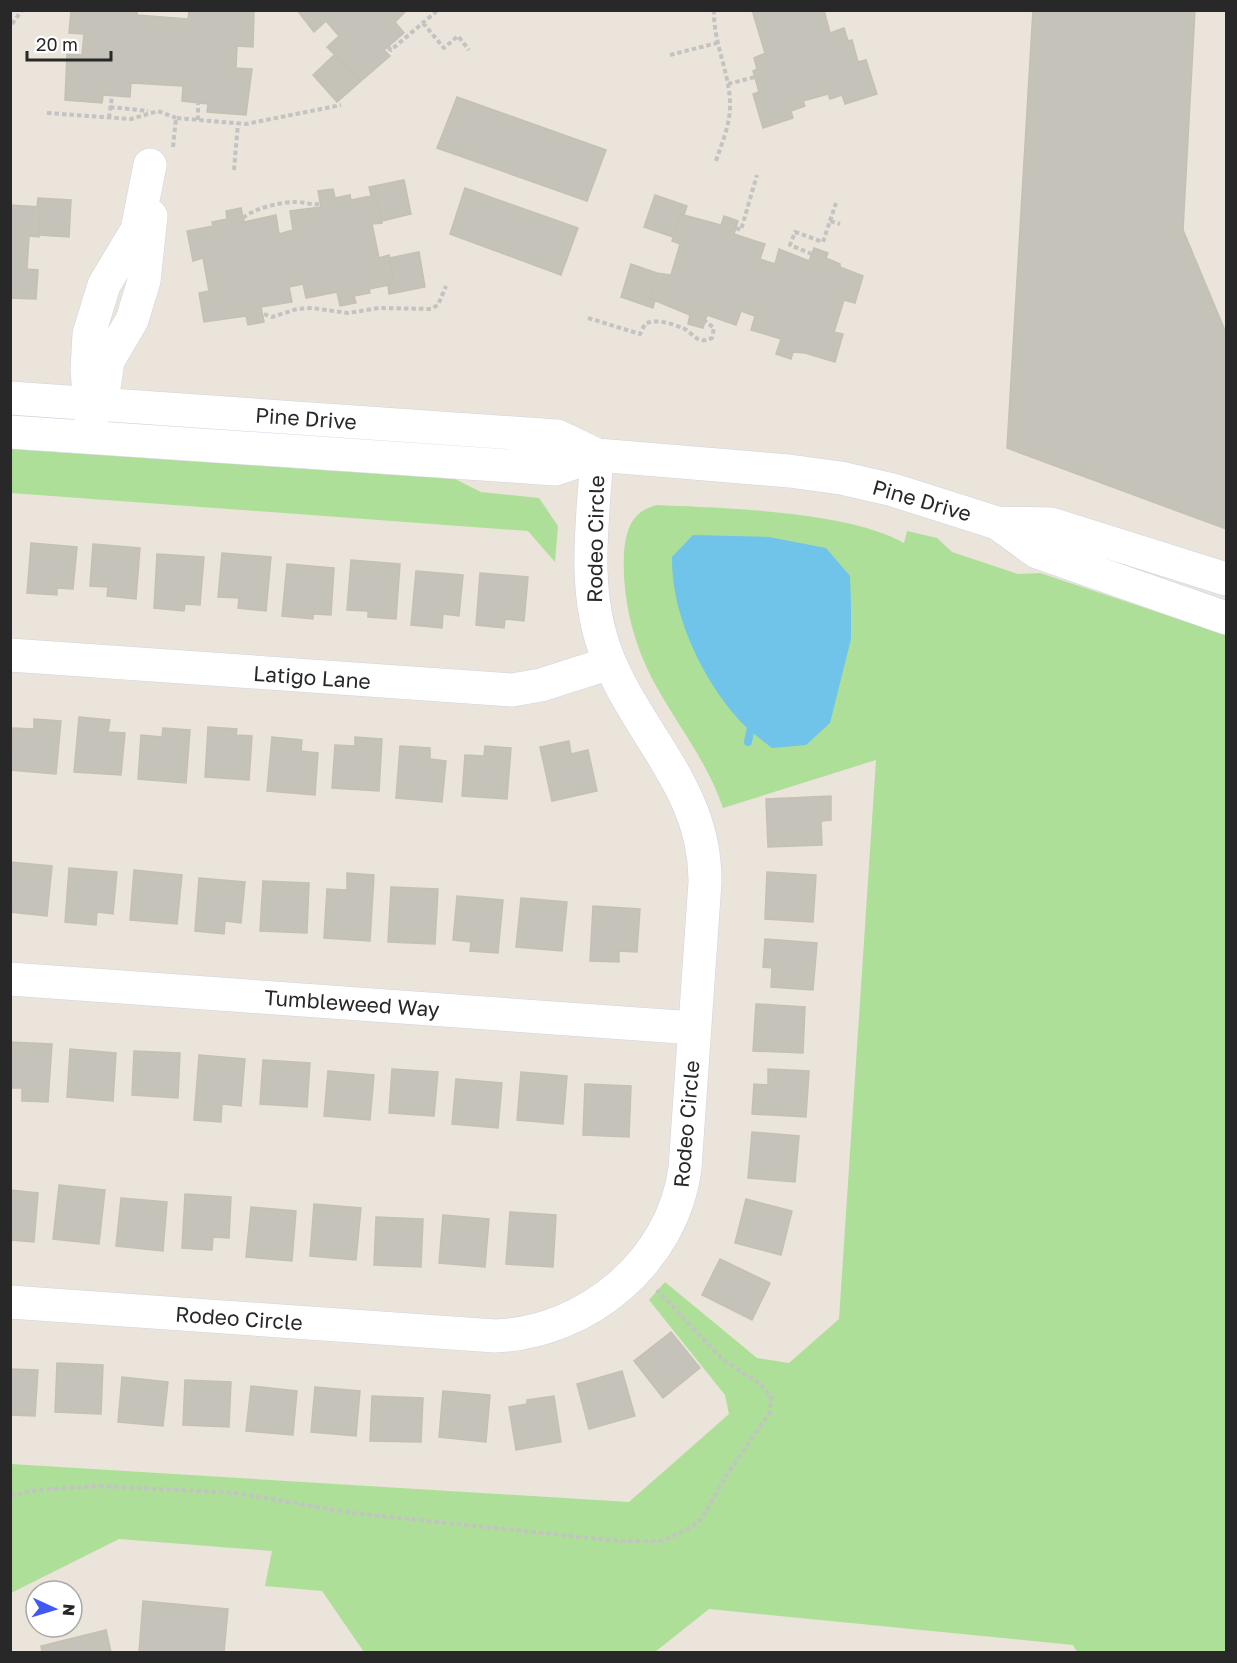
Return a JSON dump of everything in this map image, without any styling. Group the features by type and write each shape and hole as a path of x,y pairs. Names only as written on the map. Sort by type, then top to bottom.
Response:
{"street":[{"path":"93,438 95,404 89,334 96,304 104,285 137,230 150,165 152,200 144,281 132,320 108,361 95,404"},
{"name":"Pine Drive","path":"10,398 557,436 597,455 751,467 842,478 922,498 997,523 1037,552 1227,618"},
{"name":"Pine Drive","path":"10,432 555,470 597,455"},
{"name":"Rodeo Circle","path":"10,1302 495,1336 516,1335 552,1326 606,1296 635,1272 656,1246 674,1212 685,1168 705,882 702,839 682,785 610,663 594,617 591,596 591,543 597,455"},
{"path":"997,523 1051,524 1227,579"},
{"name":"Latigo Lane","path":"10,655 512,690 541,685 610,663"},
{"name":"Tumbleweed Way","path":"10,979 694,1028"}],"path":[{"path":"12,24 22,10"},
{"path":"388,47 391,50 438,10"},
{"path":"714,10 717,43 728,84 729,121 716,161"},
{"path":"423,23 444,48 458,36 469,50"},
{"path":"670,55 717,43"},
{"path":"728,84 755,77"},
{"path":"109,118 112,96"},
{"path":"198,102 198,120"},
{"path":"110,107 164,113 176,118 238,123 270,121 341,105"},
{"path":"47,113 131,119 149,112"},
{"path":"172,157 176,118"},
{"path":"234,170 238,123"},
{"path":"736,228 741,230 757,176"},
{"path":"243,218 252,211 298,201 308,205 320,204"},
{"path":"812,254 790,245 795,232 823,242 836,203"},
{"path":"830,221 840,224"},
{"path":"264,314 272,317 297,309 312,308 348,313 379,308 431,309 438,305 446,286"},
{"path":"588,318 640,334 645,324 655,320 685,329 693,338 703,341 712,338 714,328 705,321"},
{"path":"10,1496 37,1490 99,1485 223,1492 352,1513 619,1541 662,1541 693,1526 702,1518 726,1476 770,1412 771,1396 760,1384 722,1359 655,1288"}],"green space":[{"path":"10,449 455,479 481,492 539,498 558,526 555,562 528,531 11,493"},
{"path":"657,505 784,513 851,524 880,532 904,543 907,531 937,538 952,552 1018,574 1040,573 1226,635 1226,1652 1077,1652 1073,1645 709,1609 655,1652 364,1652 322,1591 265,1586 272,1551 119,1539 39,1579 24,1579 24,1586 11,1593 11,1464 629,1502 729,1414 725,1395 649,1300 665,1282 757,1358 789,1363 839,1319 876,760 723,808 709,774 647,668 630,620 624,570 626,536 636,516"}],"water":[{"path":"693,535 769,537 826,548 850,576 851,639 830,723 806,745 772,748 740,721 713,686 702,666 683,623 673,579 672,557"}],"building":[{"path":"71,10 137,10 137,15 188,19 189,10 254,10 253,47 237,46 236,68 252,69 246,115 207,112 208,104 182,101 183,86 131,83 130,97 103,95 102,103 65,100 67,54 82,55 84,34 69,33"},
{"path":"297,10 407,10 395,22 404,33 384,50 390,56 361,81 327,47 339,36 326,21 314,32"},
{"path":"752,10 824,10 830,33 844,28 848,41 852,40 858,62 866,60 877,94 845,104 842,95 830,99 828,94 803,101 805,106 791,111 793,118 763,128 753,94 759,92 753,71 757,69 754,58 765,53"},
{"path":"1033,10 1195,10 1183,230 1226,333 1226,529 1007,448"},
{"path":"334,55 361,81 337,102 313,75"},
{"path":"457,97 606,150 587,201 437,148"},
{"path":"404,180 411,214 382,221 376,195 371,195 369,187"},
{"path":"465,188 578,228 561,275 450,234"},
{"path":"333,189 335,198 350,195 351,200 376,195 382,223 372,224 379,258 389,255 395,284 369,289 370,293 354,296 356,303 340,306 337,292 306,298 303,284 289,287 292,302 261,307 264,322 248,325 246,316 204,322 199,293 209,291 203,258 193,261 187,231 213,226 212,222 227,219 226,211 241,208 244,222 276,215 279,234 293,230 290,211 321,207 318,191"},
{"path":"655,195 687,206 684,215 680,214 673,237 644,227"},
{"path":"38,198 71,200 69,237 39,235"},
{"path":"10,205 40,207 39,237 29,236 27,269 38,270 36,299 10,298"},
{"path":"680,214 721,225 724,216 738,221 734,234 765,244 760,259 775,264 779,249 809,261 814,248 828,253 826,258 840,264 840,267 863,276 855,303 844,300 834,332 843,334 835,362 805,353 793,352 791,359 776,354 781,339 751,330 755,316 741,311 736,325 707,315 703,328 688,324 690,315 649,298 657,273 671,275 680,244 672,241"},
{"path":"419,252 425,287 389,294 388,285 395,284 389,258"},
{"path":"631,264 657,273 649,298 655,300 653,308 621,297"},
{"path":"31,543 77,547 73,589 57,588 57,595 27,593"},
{"path":"93,544 140,548 136,599 107,596 108,587 90,586"},
{"path":"222,553 271,557 266,611 238,608 239,598 218,597"},
{"path":"157,554 204,557 200,605 185,604 184,611 154,608"},
{"path":"351,560 400,564 396,619 368,617 368,611 347,610"},
{"path":"287,564 334,568 331,615 313,614 313,619 282,616"},
{"path":"416,571 463,575 459,616 443,614 442,628 411,625"},
{"path":"480,573 528,577 524,621 505,619 504,628 476,625"},
{"path":"79,717 110,720 108,732 125,733 121,775 74,772"},
{"path":"34,719 61,721 56,774 10,770 13,728 34,729"},
{"path":"208,727 237,729 236,735 252,736 249,780 205,777"},
{"path":"163,728 190,730 186,783 138,779 141,735 162,737"},
{"path":"272,737 302,740 301,751 318,753 315,795 267,791"},
{"path":"355,737 382,739 379,791 332,788 335,745 355,746"},
{"path":"569,741 571,754 588,750 597,791 552,801 540,747"},
{"path":"400,746 430,748 430,759 446,761 442,802 396,798"},
{"path":"485,746 511,748 507,799 462,796 465,755 484,756"},
{"path":"831,796 831,820 821,821 822,845 768,847 766,799"},
{"path":"10,862 52,866 47,916 10,912"},
{"path":"69,868 117,872 113,914 97,912 96,925 65,922"},
{"path":"134,870 182,875 177,924 130,920"},
{"path":"767,872 816,875 813,922 765,919"},
{"path":"347,873 374,875 370,941 324,938 327,889 347,890"},
{"path":"199,878 245,882 241,923 225,921 224,934 195,931"},
{"path":"263,881 309,883 307,933 260,931"},
{"path":"391,887 438,889 435,944 388,942"},
{"path":"457,896 503,900 498,953 470,951 471,942 453,940"},
{"path":"521,898 567,902 562,951 516,947"},
{"path":"593,906 640,909 637,952 619,951 619,962 590,961"},
{"path":"765,939 817,943 813,990 771,987 772,968 763,967"},
{"path":"756,1004 805,1007 803,1053 753,1051"},
{"path":"10,1042 52,1044 48,1102 22,1101 22,1088 10,1088"},
{"path":"70,1049 116,1053 113,1101 67,1097"},
{"path":"134,1051 180,1053 178,1098 132,1095"},
{"path":"199,1055 245,1059 241,1106 222,1104 221,1122 194,1120"},
{"path":"263,1060 310,1063 307,1107 260,1104"},
{"path":"392,1069 438,1072 434,1116 389,1113"},
{"path":"768,1069 809,1071 806,1117 752,1114 754,1084 768,1085"},
{"path":"328,1071 374,1075 370,1120 324,1116"},
{"path":"521,1072 567,1076 563,1124 517,1120"},
{"path":"456,1079 502,1083 498,1128 452,1124"},
{"path":"585,1084 631,1086 629,1137 583,1135"},
{"path":"752,1132 799,1136 795,1182 748,1178"},
{"path":"59,1185 105,1190 99,1244 53,1239"},
{"path":"10,1190 38,1193 34,1242 10,1240"},
{"path":"185,1194 231,1197 229,1238 213,1237 212,1250 182,1248"},
{"path":"121,1198 167,1202 163,1251 116,1246"},
{"path":"746,1199 792,1211 781,1255 735,1243"},
{"path":"314,1204 361,1208 356,1260 310,1256"},
{"path":"251,1207 296,1211 292,1261 246,1257"},
{"path":"510,1212 556,1215 553,1267 506,1264"},
{"path":"443,1215 489,1219 485,1267 439,1263"},
{"path":"376,1217 423,1219 421,1267 374,1265"},
{"path":"720,1259 770,1283 752,1320 702,1295"},
{"path":"671,1332 700,1368 663,1398 634,1361"},
{"path":"57,1363 103,1365 101,1414 55,1412"},
{"path":"10,1369 38,1370 35,1416 10,1415"},
{"path":"622,1371 635,1416 589,1429 577,1384"},
{"path":"122,1377 168,1382 163,1426 118,1422"},
{"path":"185,1380 231,1382 229,1427 183,1425"},
{"path":"251,1386 297,1391 293,1435 246,1431"},
{"path":"315,1387 360,1391 356,1436 311,1432"},
{"path":"443,1391 490,1395 486,1442 439,1437"},
{"path":"372,1396 423,1398 421,1442 370,1441"},
{"path":"554,1396 561,1442 516,1450 509,1407 527,1404 527,1400"},
{"path":"143,1601 228,1609 224,1652 139,1652"},
{"path":"106,1630 111,1652 42,1652 41,1646 69,1639 84,1639 84,1635"}],"waterway":[{"path":"748,742 752,722"}]}
